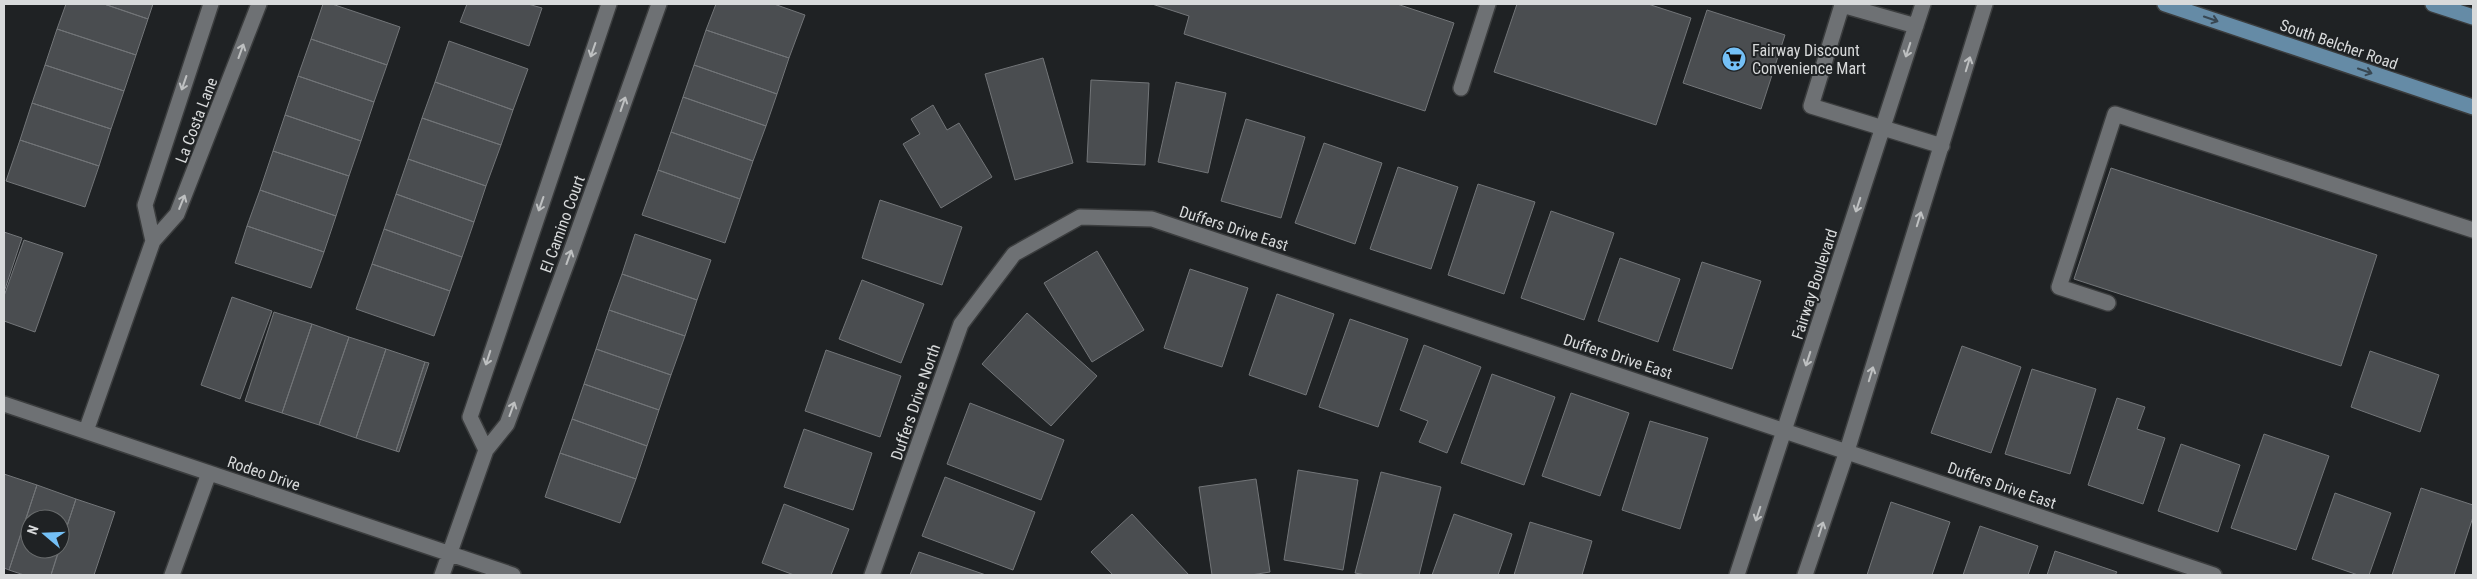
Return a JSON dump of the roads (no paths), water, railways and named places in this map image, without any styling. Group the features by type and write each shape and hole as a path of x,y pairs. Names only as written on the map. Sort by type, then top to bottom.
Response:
{"main road":[{"name":"South Belcher Road","path":"2165,4 2473,107"},
{"path":"2433,4 2473,17"}],"street":[{"name":"La Costa Lane","path":"153,241 145,205 211,4"},
{"name":"La Costa Lane","path":"86,431 153,241 177,214 259,4"},
{"name":"El Camino Court","path":"486,450 470,417 609,4"},
{"name":"El Camino Court","path":"442,575 486,450 507,424 659,4"},
{"path":"1461,88 1488,4"},
{"path":"1916,26 1840,4 1810,106 1942,146"},
{"name":"Fairway Boulevard","path":"1738,575 1923,4"},
{"path":"1805,575 1846,451 1985,4"},
{"path":"2108,303 2059,287 2115,114 2473,230"},
{"name":"Duffers Drive East","path":"1014,254 1080,217 1152,219 2214,575"},
{"name":"Duffers Drive North","path":"872,575 961,324 1014,254"},
{"name":"Rodeo Drive","path":"4,404 513,575"},
{"path":"172,575 208,472"}],"place":[{"name":"Fairway Discount Convenience Mart","path":"1734,59"}]}
